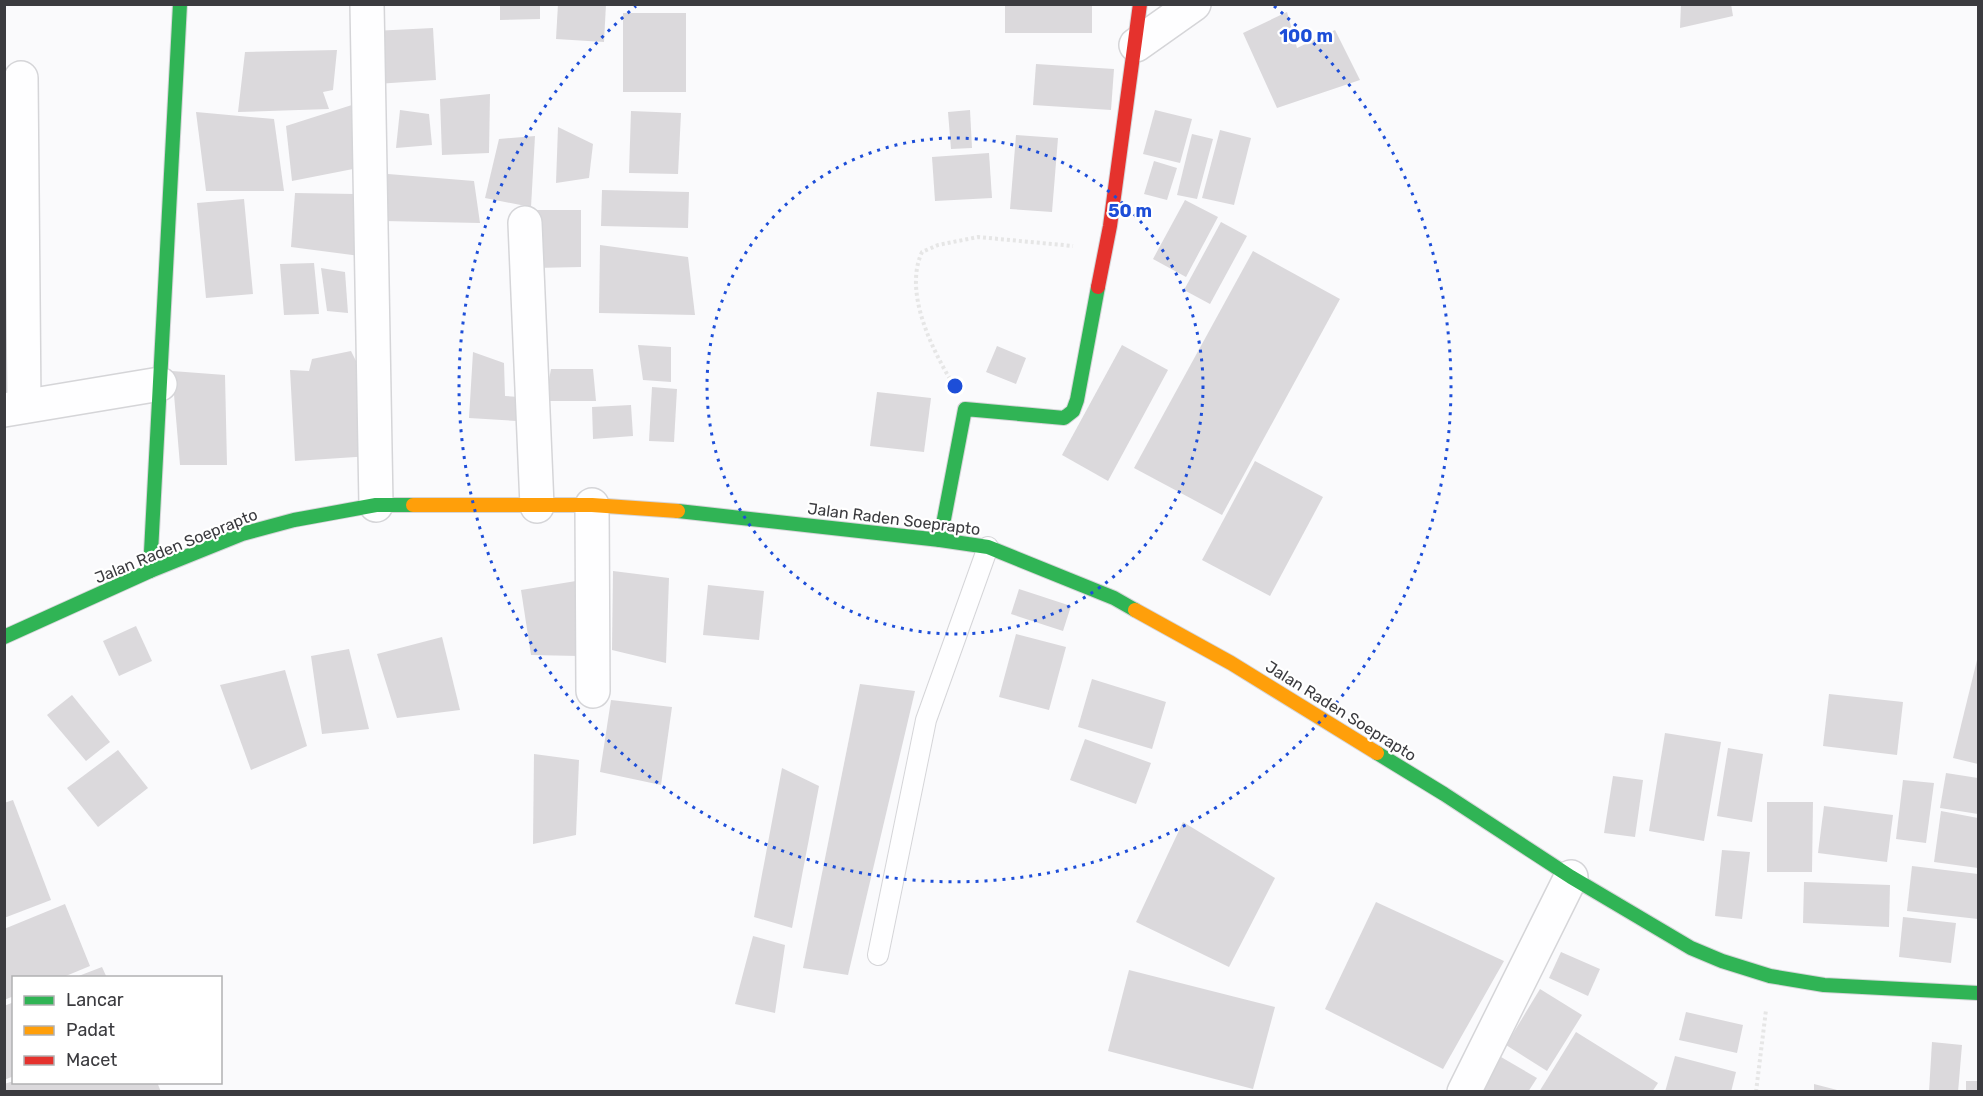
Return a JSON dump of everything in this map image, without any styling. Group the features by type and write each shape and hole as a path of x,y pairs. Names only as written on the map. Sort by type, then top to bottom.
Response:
{"main road":[{"path":"150,571 180,4"},
{"path":"940,540 965,409 1064,418 1073,411 1105,249 1136,45 1140,4"},
{"name":"Jalan Raden Soeprapto","path":"4,637 150,571 242,534 294,520 376,505 592,505 706,513 988,547 1114,598 1231,663 1444,794 1571,877 1690,948 1770,976 1824,985 1978,993"}],"street":[{"path":"367,4 376,505"},
{"path":"1136,45 1194,4"},
{"path":"21,78 14,408 160,384"},
{"path":"525,223 537,506"},
{"path":"592,505 593,691"},
{"path":"1464,1092 1571,877"}],"lane":[{"path":"879,955 926,720 988,547"}],"path":[{"path":"937,357 924,324 916,289 917,263 922,252 939,245 978,237 1105,249"},
{"path":"1756,1092 1770,976"}],"building":[{"path":"500,4 540,4 540,19 500,20"},
{"path":"558,4 606,4 604,42 556,39"},
{"path":"1005,4 1092,4 1092,33 1005,33"},
{"path":"1681,4 1731,4 1733,16 1680,28"},
{"path":"1287,12 1297,48 1335,30 1360,80 1277,108 1243,33"},
{"path":"623,13 686,13 686,92 623,92"},
{"path":"433,28 436,80 376,84 373,31"},
{"path":"337,50 333,90 323,92 329,109 238,112 245,52"},
{"path":"1036,64 1114,69 1111,110 1033,105"},
{"path":"490,94 489,153 442,155 440,99"},
{"path":"355,104 353,169 292,181 286,126"},
{"path":"400,110 429,114 432,145 396,148"},
{"path":"970,110 972,148 951,149 948,112"},
{"path":"1155,110 1192,119 1180,163 1143,154"},
{"path":"631,111 681,113 678,174 629,173"},
{"path":"196,112 274,119 284,191 206,191"},
{"path":"558,127 593,144 589,178 556,183"},
{"path":"1220,130 1251,138 1234,205 1202,198"},
{"path":"1192,134 1213,139 1197,199 1177,195"},
{"path":"1016,135 1058,138 1052,212 1010,209"},
{"path":"535,136 531,207 485,198 499,139"},
{"path":"989,153 992,198 935,201 932,157"},
{"path":"1154,161 1177,168 1167,200 1144,194"},
{"path":"388,174 474,181 480,223 384,221"},
{"path":"602,190 689,192 688,228 601,226"},
{"path":"295,193 355,194 360,256 291,247"},
{"path":"244,199 253,294 206,298 197,203"},
{"path":"1185,200 1218,217 1186,277 1153,259"},
{"path":"534,210 581,210 581,267 534,268"},
{"path":"1221,222 1247,236 1210,304 1184,290"},
{"path":"600,245 688,257 695,315 599,313"},
{"path":"1253,251 1340,299 1222,515 1134,468"},
{"path":"314,263 319,314 284,315 280,264"},
{"path":"321,268 345,272 348,313 327,311"},
{"path":"638,345 671,347 671,382 643,380"},
{"path":"1122,345 1168,370 1108,481 1062,455"},
{"path":"997,346 1026,358 1016,384 986,372"},
{"path":"351,351 357,363 371,366 371,456 295,461 290,370 309,371 312,359"},
{"path":"473,352 504,363 505,396 519,397 517,421 469,418"},
{"path":"551,369 593,369 596,401 545,401"},
{"path":"172,371 225,375 227,465 180,465"},
{"path":"652,387 677,389 674,442 649,441"},
{"path":"877,392 931,398 924,452 870,446"},
{"path":"631,405 633,436 593,439 592,407"},
{"path":"1255,461 1323,497 1270,596 1202,560"},
{"path":"613,571 669,578 666,663 612,650"},
{"path":"576,581 579,656 531,655 521,590"},
{"path":"708,585 764,591 759,640 703,635"},
{"path":"1019,589 1071,606 1063,631 1011,614"},
{"path":"136,626 152,661 119,676 103,641"},
{"path":"1016,634 1066,647 1049,710 999,697"},
{"path":"442,637 460,710 397,718 377,654"},
{"path":"349,649 369,729 322,734 311,656"},
{"path":"1978,656 1978,764 1953,758"},
{"path":"285,670 307,746 251,770 220,685"},
{"path":"1092,679 1166,702 1152,749 1078,727"},
{"path":"860,684 915,691 848,975 803,968"},
{"path":"1829,694 1903,702 1897,755 1823,746"},
{"path":"72,695 110,742 86,761 47,715"},
{"path":"611,700 672,707 661,785 600,772"},
{"path":"1665,733 1721,742 1704,841 1649,831"},
{"path":"1085,739 1151,763 1136,804 1070,780"},
{"path":"1728,748 1763,754 1752,822 1717,816"},
{"path":"118,750 148,788 98,827 67,788"},
{"path":"534,754 579,760 576,835 533,844"},
{"path":"782,768 819,786 792,928 754,917"},
{"path":"1946,773 1978,778 1978,814 1940,808"},
{"path":"1613,776 1643,780 1635,837 1604,833"},
{"path":"1903,780 1934,783 1926,843 1896,839"},
{"path":"13,800 51,900 4,918 4,803"},
{"path":"1767,802 1813,802 1812,872 1767,872"},
{"path":"1824,806 1893,815 1887,862 1818,853"},
{"path":"1941,811 1978,818 1978,868 1934,862"},
{"path":"1183,822 1275,878 1229,967 1136,922"},
{"path":"1722,850 1750,852 1742,919 1715,916"},
{"path":"1912,866 1978,874 1978,919 1907,911"},
{"path":"1804,882 1890,885 1889,927 1803,923"},
{"path":"1376,902 1504,961 1443,1069 1325,1009"},
{"path":"65,904 90,966 66,976 12,976 12,997 4,1000 4,929"},
{"path":"1903,917 1956,923 1951,963 1899,957"},
{"path":"753,936 785,945 775,1013 735,1004"},
{"path":"1561,952 1600,969 1588,996 1549,978"},
{"path":"102,967 106,976 79,976"},
{"path":"1129,970 1275,1007 1253,1089 1108,1051"},
{"path":"1540,989 1582,1015 1547,1071 1506,1045"},
{"path":"12,1003 12,1077 4,1080 4,1006"},
{"path":"1686,1012 1743,1025 1737,1053 1679,1040"},
{"path":"1576,1032 1658,1083 1652,1092 1539,1092"},
{"path":"1932,1042 1962,1045 1958,1092 1929,1092"},
{"path":"1675,1056 1736,1072 1731,1092 1665,1092"},
{"path":"1501,1057 1537,1078 1528,1092 1480,1092"},
{"path":"1966,1081 1978,1081 1978,1092 1966,1092"},
{"path":"12,1082 12,1084 158,1084 161,1092 4,1092 4,1084"},
{"path":"1814,1084 1841,1091 1814,1092"}],"traffic: fast":[{"path":"150,571 180,4"},
{"path":"940,540 965,409 1064,418 1073,411 1098,287"},
{"path":"4,637 150,571 242,534 294,520 376,505 413,505"},
{"path":"678,511 988,547 1114,598 1135,610"},
{"path":"1377,753 1571,877 1691,948 1722,961 1770,976 1824,985 1978,993"}],"traffic: slow":[{"path":"413,505 592,505 678,511"},
{"path":"1135,610 1231,663 1377,753"}],"traffic: jam":[{"path":"1098,287 1110,226 1140,4"}]}
